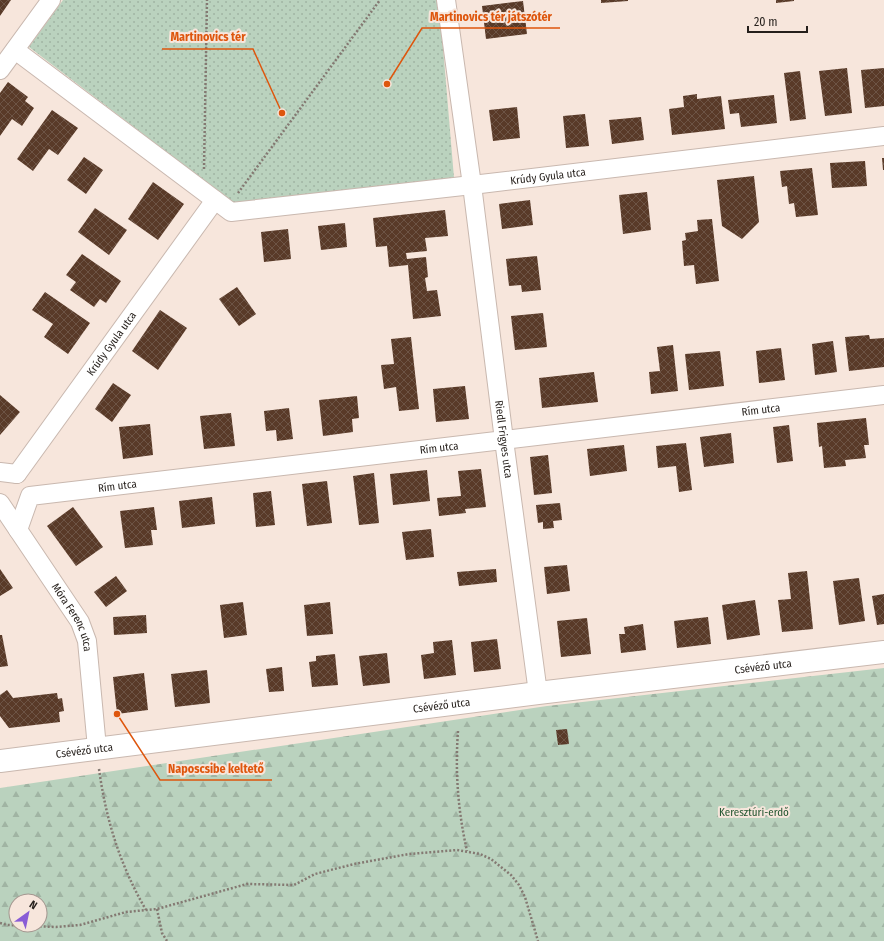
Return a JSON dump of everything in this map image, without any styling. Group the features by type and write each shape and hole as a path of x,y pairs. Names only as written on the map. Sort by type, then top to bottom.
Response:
{"main road":[{"name":"Csévéző utca","path":"0,761 538,692 884,652"}],"street":[{"path":"0,70 51,0"},
{"name":"Riedl Frigyes utca","path":"446,0 472,186 538,692"},
{"path":"15,50 215,200"},
{"name":"Krúdy Gyula utca","path":"9,473 215,200 231,212 472,186 884,136"},
{"name":"Rím utca","path":"30,496 884,395"},
{"path":"9,473 30,496 18,530"},
{"name":"Móra Ferenc utca","path":"0,503 80,622 87,641 97,748"}],"path":[{"path":"207,0 215,200"},
{"path":"215,200 380,0"},
{"path":"458,731 456,759 457,786 459,812 467,851"},
{"path":"97,748 108,822 125,871 146,910"},
{"path":"0,923 7,925 56,927 80,925 126,912 157,910 247,884 294,886 315,874 361,862 408,854 448,850 467,851 480,854 491,859 511,875 519,885 524,897 538,941"},
{"path":"157,910 162,933 167,941"}],"green space":[{"path":"63,0 439,0 454,178 236,205 29,47"},
{"name":"Keresztúri-erdő","path":"884,668 884,941 0,941 0,788 547,706"}],"building":[{"path":"0,0 11,0 0,16"},
{"path":"601,0 628,0 628,1 601,3"},
{"path":"776,0 794,0 794,1 776,3"},
{"path":"523,1 527,34 486,39 482,6"},
{"path":"847,68 852,113 825,116 819,71"},
{"path":"884,68 884,106 865,108 861,70"},
{"path":"800,71 806,119 790,121 784,73"},
{"path":"8,82 28,97 25,101 34,108 22,126 12,119 0,136 0,93"},
{"path":"697,94 697,99 721,96 725,129 672,135 669,109 684,107 683,96"},
{"path":"774,95 777,123 741,127 739,113 730,114 728,100"},
{"path":"517,107 520,138 493,141 489,110"},
{"path":"52,110 78,128 58,155 49,149 33,171 17,159"},
{"path":"585,114 589,146 566,148 563,116"},
{"path":"641,117 644,140 612,144 609,120"},
{"path":"84,157 103,170 86,194 67,180"},
{"path":"882,158 884,158 884,170 883,170"},
{"path":"865,161 867,186 832,188 830,163"},
{"path":"812,168 818,215 796,217 794,203 789,204 787,186 782,187 780,171"},
{"path":"754,176 759,222 742,239 722,226 717,180"},
{"path":"153,182 184,204 158,240 128,219"},
{"path":"647,192 651,230 623,234 619,195"},
{"path":"530,200 533,225 502,229 499,204"},
{"path":"95,208 127,230 109,255 78,232"},
{"path":"445,210 448,236 425,238 427,251 406,253 407,259 426,257 428,277 425,278 427,291 437,290 441,316 413,319 408,265 389,267 387,246 376,247 373,218"},
{"path":"712,219 719,281 696,284 694,265 684,266 682,241 686,240 685,233 698,231 697,220"},
{"path":"345,223 347,247 321,250 318,226"},
{"path":"288,229 291,259 264,262 261,232"},
{"path":"82,254 121,281 106,303 100,299 94,307 70,290 76,282 66,275"},
{"path":"537,256 541,290 522,292 521,285 509,286 506,259"},
{"path":"237,287 256,314 239,326 219,299"},
{"path":"45,292 90,323 68,354 44,337 53,324 32,310"},
{"path":"160,310 187,328 158,370 132,351"},
{"path":"543,313 547,347 515,350 511,316"},
{"path":"869,335 870,339 884,338 884,367 849,371 845,337"},
{"path":"411,337 419,409 399,411 396,387 384,389 381,365 394,364 391,339"},
{"path":"833,341 837,372 815,375 812,344"},
{"path":"673,345 678,391 651,394 649,372 660,371 657,347"},
{"path":"781,348 785,380 759,383 756,351"},
{"path":"720,351 724,386 689,390 685,354"},
{"path":"594,372 598,402 542,408 539,378"},
{"path":"113,383 131,395 112,422 95,409"},
{"path":"465,386 469,419 436,422 433,389"},
{"path":"0,395 20,412 0,435"},
{"path":"357,396 359,418 352,419 353,432 323,436 319,400"},
{"path":"289,408 293,439 277,441 276,430 266,431 264,411"},
{"path":"231,413 235,446 204,449 200,416"},
{"path":"866,418 869,445 864,445 866,458 845,460 846,466 824,468 822,446 819,447 817,423"},
{"path":"150,424 153,455 123,459 119,427"},
{"path":"789,425 793,461 777,463 773,427"},
{"path":"731,433 734,463 704,467 700,437"},
{"path":"686,443 692,490 679,492 676,466 658,468 656,446"},
{"path":"624,445 627,471 590,476 587,449"},
{"path":"548,455 552,493 534,495 530,457"},
{"path":"481,469 486,507 465,509 466,513 439,516 437,498 461,496 458,471"},
{"path":"427,470 430,501 393,505 390,474"},
{"path":"374,473 379,523 359,525 353,476"},
{"path":"327,481 332,523 307,526 302,484"},
{"path":"271,491 275,525 256,527 253,493"},
{"path":"212,497 215,524 182,528 179,501"},
{"path":"560,503 562,520 553,521 554,528 543,529 543,522 538,523 536,505"},
{"path":"73,507 103,547 76,566 47,526"},
{"path":"154,507 157,530 151,530 153,545 125,548 120,511"},
{"path":"431,529 434,557 406,560 402,532"},
{"path":"567,565 570,591 547,594 544,567"},
{"path":"0,569 13,588 0,596"},
{"path":"496,569 497,582 459,586 457,572"},
{"path":"807,571 813,629 782,632 778,600 791,599 788,573"},
{"path":"116,576 127,591 106,607 94,592"},
{"path":"859,578 865,621 839,625 833,581"},
{"path":"884,594 884,624 877,625 872,596"},
{"path":"755,600 760,635 727,640 722,605"},
{"path":"243,602 247,635 224,638 220,605"},
{"path":"330,602 333,634 307,636 304,605"},
{"path":"146,615 147,633 114,635 113,617"},
{"path":"708,617 711,644 677,648 674,621"},
{"path":"587,618 591,654 561,657 557,621"},
{"path":"643,624 646,650 621,653 619,634 625,634 624,627"},
{"path":"0,635 2,635 8,666 0,667"},
{"path":"497,639 501,669 474,672 471,642"},
{"path":"452,640 456,675 424,679 421,655 434,653 433,642"},
{"path":"387,653 390,683 363,686 359,656"},
{"path":"335,654 338,685 312,687 309,662 316,661 316,656"},
{"path":"282,667 284,691 269,692 266,669"},
{"path":"207,670 210,703 175,707 171,674"},
{"path":"144,673 148,710 117,714 113,677"},
{"path":"7,690 13,698 57,693 58,699 62,698 64,711 59,712 60,722 9,728 0,716 0,695"},
{"path":"567,729 569,744 558,745 556,730"}],"place":[{"name":"Martinovics tér játszótér","path":"387,84"},
{"name":"Martinovics tér","path":"282,113"},
{"name":"Naposcsibe keltető","path":"117,714"}]}
